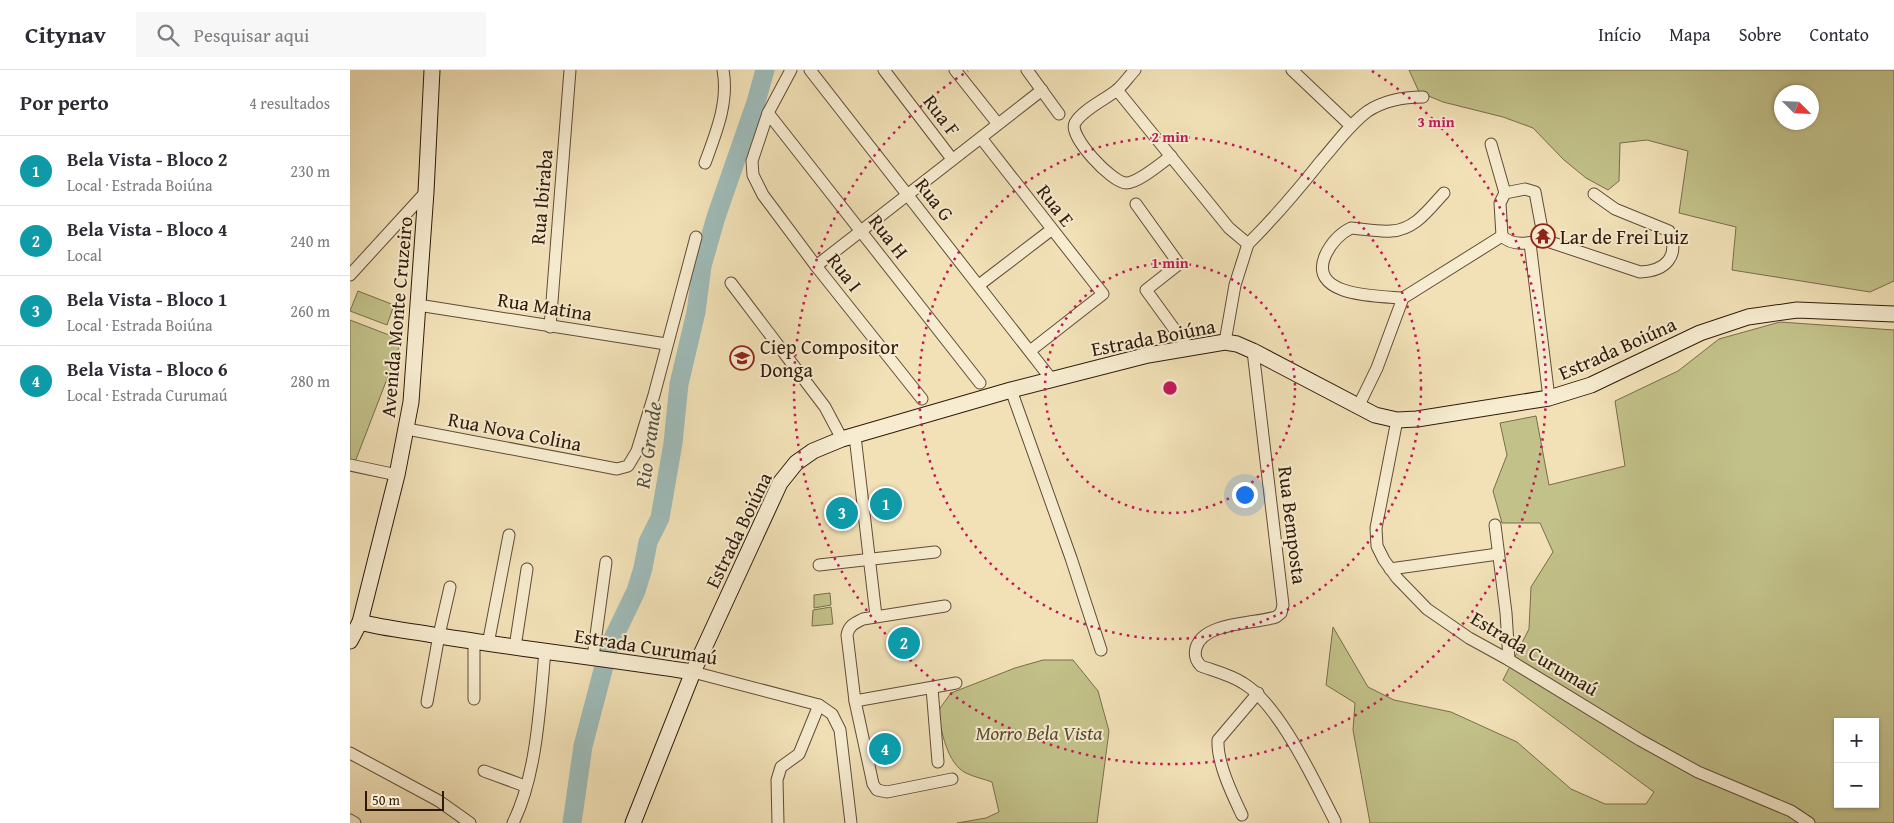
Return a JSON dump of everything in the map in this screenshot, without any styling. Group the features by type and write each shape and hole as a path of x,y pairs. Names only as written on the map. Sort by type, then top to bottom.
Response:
{"street":[{"name":"Avenida Monte Cruzeiro","path":"360,622 397,475 407,429 414,379 432,70"},
{"name":"Rua Ibiraba","path":"550,327 570,70"},
{"path":"705,163 721,116 725,82 723,70"},
{"path":"768,113 791,70"},
{"name":"Rua G","path":"810,70 1052,380"},
{"name":"Rua F","path":"884,70 952,159"},
{"path":"955,70 998,124"},
{"path":"1026,70 1059,114"},
{"path":"1135,70 1117,90 1080,116 1075,123 1074,130 1079,142 1114,179 1124,183 1134,182 1171,156"},
{"path":"1292,70 1352,126"},
{"path":"816,266 1042,90"},
{"path":"1117,90 1229,228 1248,244"},
{"path":"1225,342 1235,285 1248,244 1274,218 1352,126 1368,112 1385,102 1407,97 1423,97"},
{"name":"Rua I","path":"768,113 752,161 753,175 763,195 816,266 922,399"},
{"name":"Rua H","path":"768,113 980,383"},
{"name":"Rua E","path":"981,138 1103,294 1030,351"},
{"path":"1491,144 1505,193 1500,203 1502,236 1508,242 1530,243 1544,240 1640,272 1651,272 1664,265 1673,254 1674,242 1669,231 1615,209 1594,194"},
{"path":"1505,193 1525,189 1535,192 1544,240"},
{"path":"350,275 426,192"},
{"path":"1403,298 1342,291 1327,282 1323,273 1323,262 1330,247 1351,228 1392,231 1408,227 1419,220 1444,193"},
{"path":"1136,204 1179,264 1146,290 1188,348"},
{"path":"979,285 1052,230"},
{"path":"1358,407 1377,368 1403,298 1502,236"},
{"path":"666,344 696,237"},
{"path":"1530,243 1549,398"},
{"path":"731,284 849,438 869,559 876,616"},
{"name":"Rua Matina","path":"418,304 550,327 666,344"},
{"name":"Estrada Boiúna","path":"634,823 693,672 780,483 796,463 813,451 849,438 1011,390 1148,356 1225,342 1237,344 1253,351 1375,415 1397,420 1424,418 1549,398 1591,385 1700,333 1748,317 1797,310 1894,314"},
{"name":"Rua Nova Colina","path":"407,429 617,469 628,466 637,451 654,395 666,344"},
{"name":"Rua Bemposta","path":"1253,351 1283,605 1281,613 1276,618 1229,626 1206,634 1198,641 1195,652 1196,661 1201,666 1243,682 1258,693 1287,732 1335,822"},
{"path":"1011,390 1071,558 1101,650"},
{"name":"Estrada Curumaú","path":"1397,420 1376,528 1377,546 1390,569 1428,608 1469,638 1509,660 1640,740 1698,772 1792,811 1809,823"},
{"path":"350,465 397,475"},
{"path":"1495,525 1506,613 1509,660"},
{"path":"474,698 481,643 509,535"},
{"path":"819,565 935,552"},
{"path":"1390,569 1498,554"},
{"path":"596,657 606,562"},
{"path":"515,647 527,569"},
{"path":"427,702 450,587"},
{"path":"945,606 863,619 848,628 847,635 855,701 873,784 877,790 887,792 952,780"},
{"path":"350,641 360,622"},
{"name":"Estrada Curumaú","path":"360,622 481,643 596,657 693,672 819,704"},
{"path":"513,823 518,813 532,762 545,651"},
{"path":"855,701 956,683"},
{"path":"932,688 938,762"},
{"path":"1242,815 1233,797 1218,750 1218,740 1258,693"},
{"path":"778,823 777,780 781,766 798,754 819,704 832,714 840,730 851,823"},
{"path":"350,753 439,801 470,823"},
{"path":"484,771 526,786"},
{"path":"350,820 355,823"}],"green space":[{"path":"1409,70 1894,70 1894,281 1870,292 1732,270 1736,227 1679,213 1688,151 1647,140 1620,143 1619,181 1608,190 1586,178 1564,160 1533,128 1503,117 1443,102 1419,92"},
{"path":"358,291 394,305 387,325 350,311"},
{"path":"350,320 402,340 355,462 350,460"},
{"path":"1780,322 1894,330 1894,823 1370,823 1353,730 1355,703 1326,685 1333,627 1368,687 1394,700 1451,712 1517,742 1571,789 1605,804 1646,804 1654,792 1503,680 1529,629 1531,587 1553,552 1540,523 1502,523 1493,491 1507,455 1500,423 1536,416 1549,485 1625,466 1615,401 1678,371 1719,339"},
{"path":"830,593 831,605 814,608 814,595"},
{"path":"831,607 833,624 812,626 813,610"},
{"name":"Morro Bela Vista","path":"1043,660 1073,660 1098,691 1109,731 1097,823 957,823 986,818 999,812 992,782 966,773 959,769 954,762 946,746 938,711 951,693 1015,668"}],"waterway":[{"name":"Rio Grande","path":"572,823 583,746 609,647 636,591 648,542 660,518 673,443 679,384 696,312 702,266 716,217 756,102 765,70"}],"place":[{"name":"Lar de Frei Luiz","path":"1543,236"},
{"name":"Ciep Compositor Donga","path":"742,358"},
{"name":"Bela Vista - Bloco 2","path":"886,504"},
{"name":"Bela Vista - Bloco 1","path":"842,513"},
{"name":"Bela Vista - Bloco 4","path":"904,643"},
{"name":"Bela Vista - Bloco 6","path":"885,749"}]}
